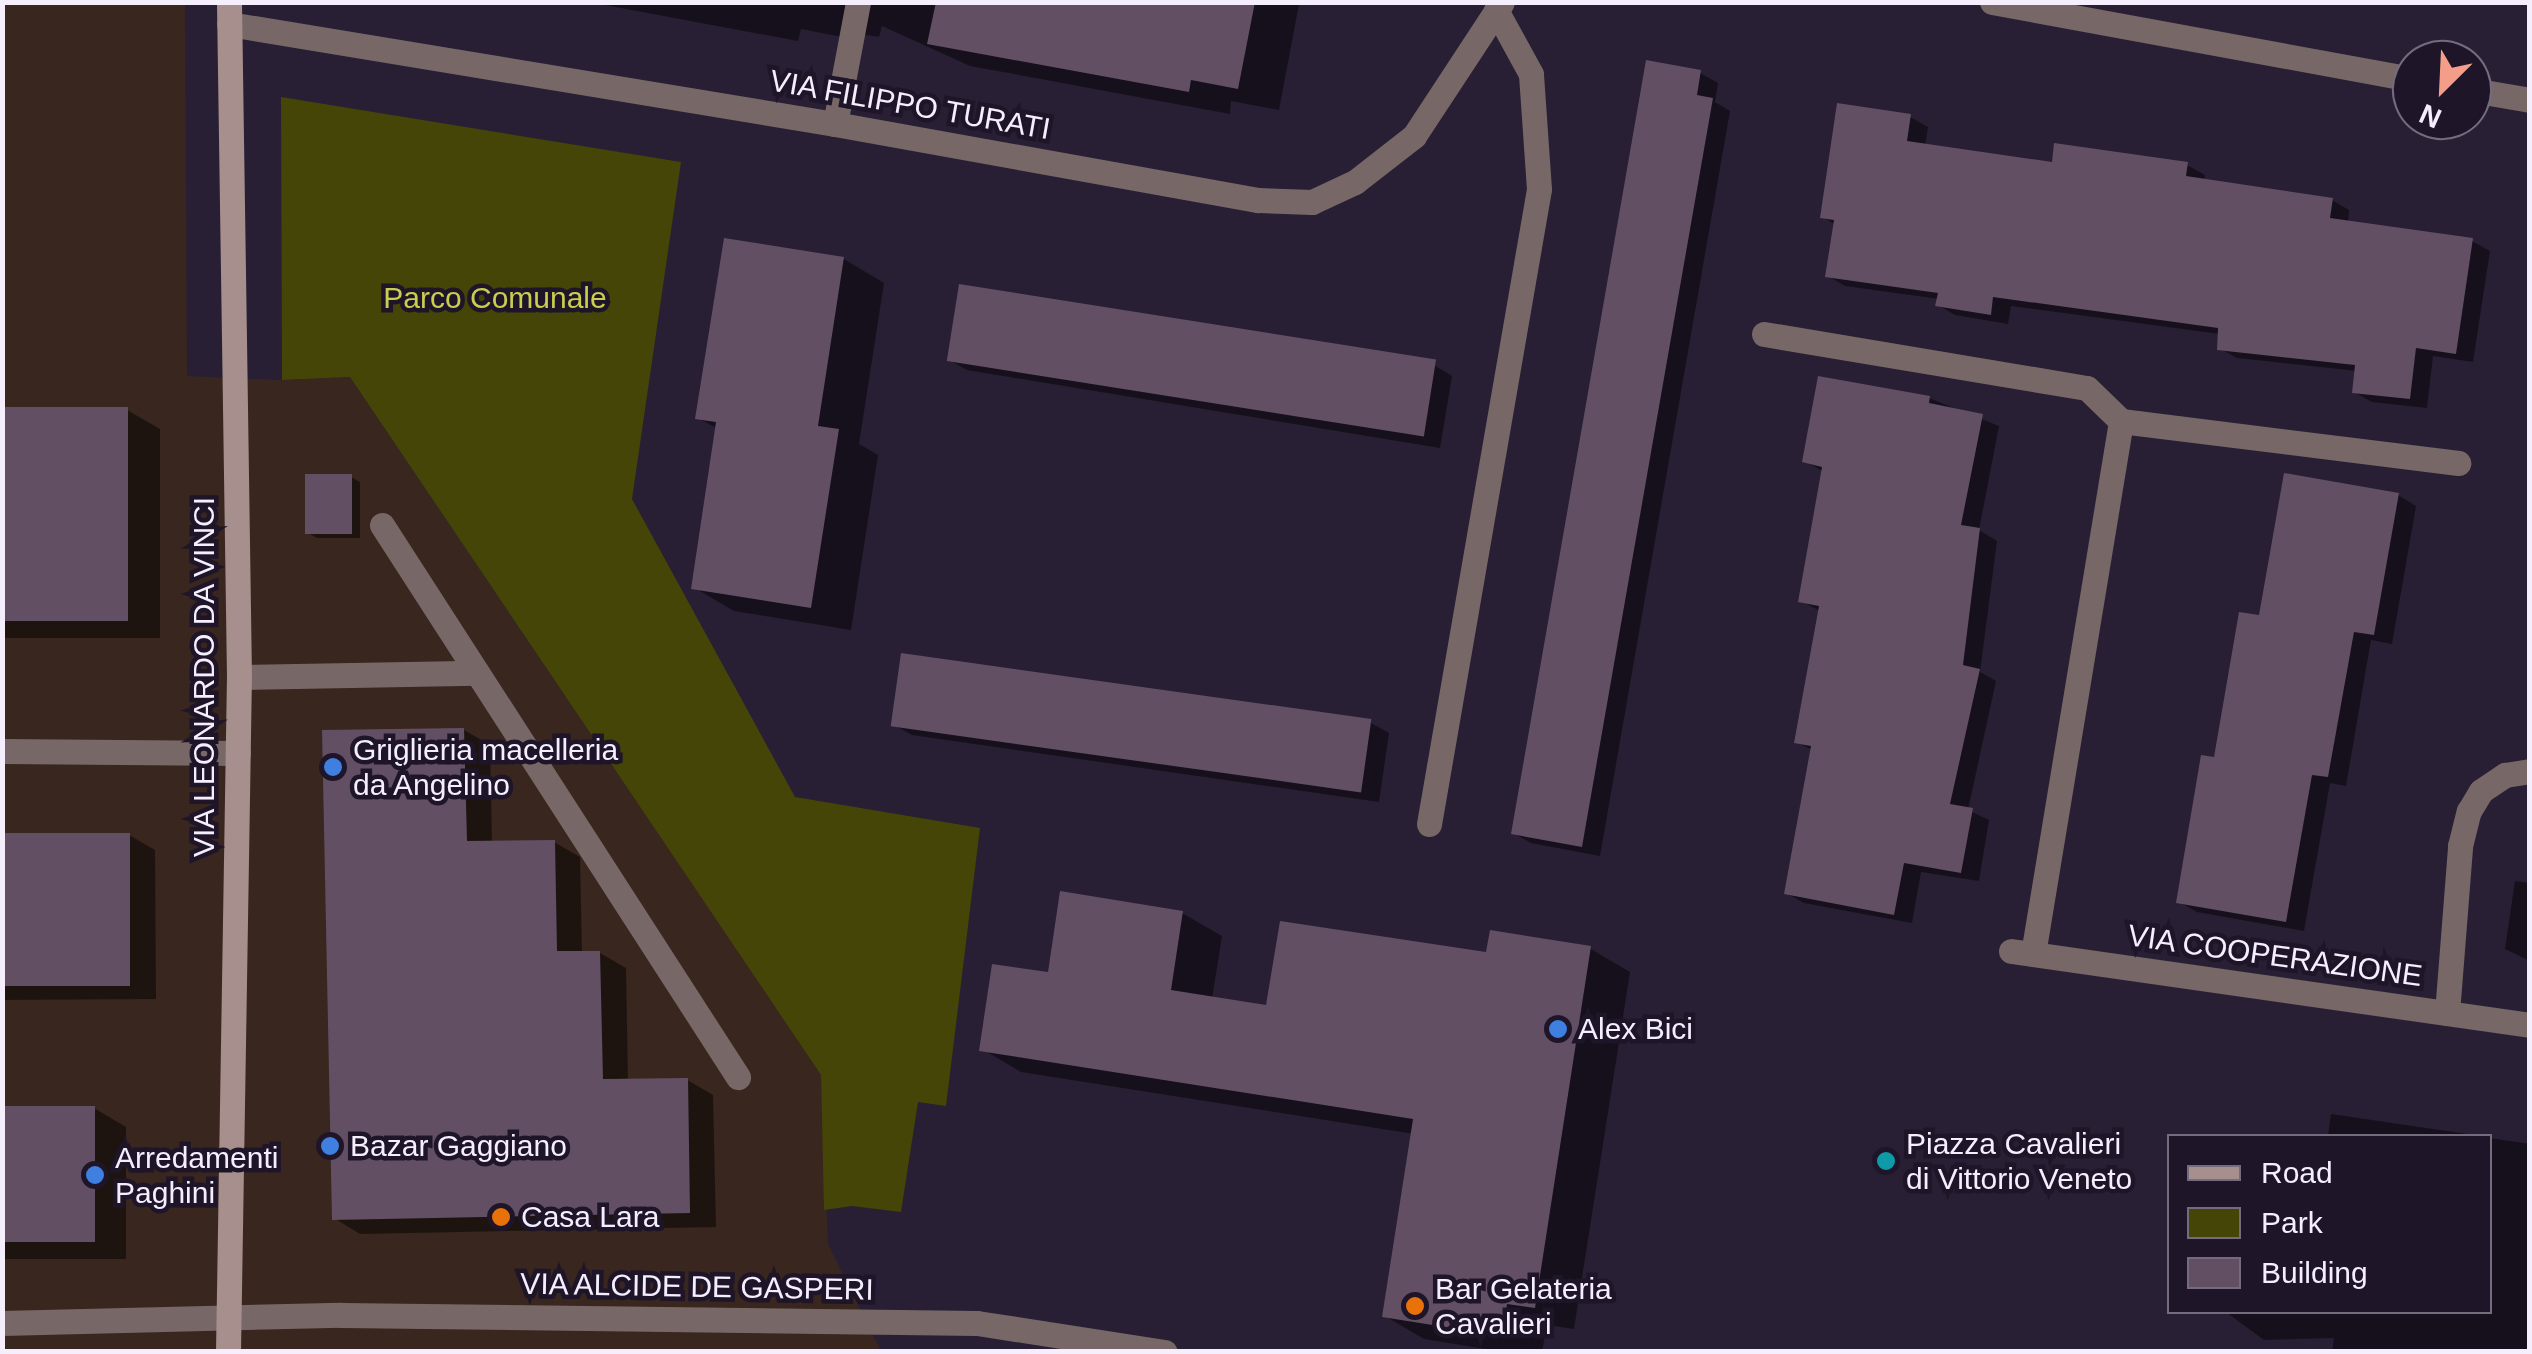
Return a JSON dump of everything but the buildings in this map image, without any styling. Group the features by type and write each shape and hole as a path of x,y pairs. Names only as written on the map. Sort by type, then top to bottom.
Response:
{"main road":[{"name":"VIA LEONARDO DA VINCI","path":"228,1352 239,677 229,13"}],"street":[{"path":"835,124 858,2"},
{"path":"1992,2 2392,75"},
{"name":"VIA FILIPPO TURATI","path":"229,13 1258,200 1312,202 1355,182 1414,136 1499,6"},
{"name":"VIA FILIPPO TURATI","path":"1429,824 1538,189 1531,74 1499,6"},
{"path":"2492,93 2530,100"},
{"path":"1764,334 2087,388 2121,421 2458,463"},
{"name":"VIA COOPERAZIONE","path":"2121,421 2022,953 2530,1025"},
{"path":"382,525 738,1077"},
{"path":"239,677 477,672"},
{"path":"2,752 238,753"},
{"path":"2447,1014 2460,846 2469,811 2481,791 2505,775 2530,771"},
{"name":"VIA ALCIDE DE GASPERI","path":"2,1323 341,1315 977,1323 1165,1352"}],"shaded area":[{"path":"3,3 185,3 187,376 282,380 350,377 821,1075 828,1244 881,1351 3,1352"}],"green space":[{"name":"Parco Comunale","path":"281,97 681,162 632,499 795,797 980,828 946,1106 918,1102 901,1212 852,1206 824,1210 821,1075 350,377 282,380"}],"place":[{"name":"Griglieria macelleria da Angelino","path":"333,767"},
{"name":"Alex Bici","path":"1558,1029"},
{"name":"Bazar Gaggiano","path":"330,1146"},
{"name":"Piazza Cavalieri di Vittorio Veneto","path":"1886,1161"},
{"name":"Arredamenti Paghini","path":"95,1175"},
{"name":"Casa Lara","path":"501,1217"},
{"name":"Bar Gelateria Cavalieri","path":"1415,1306"}]}
